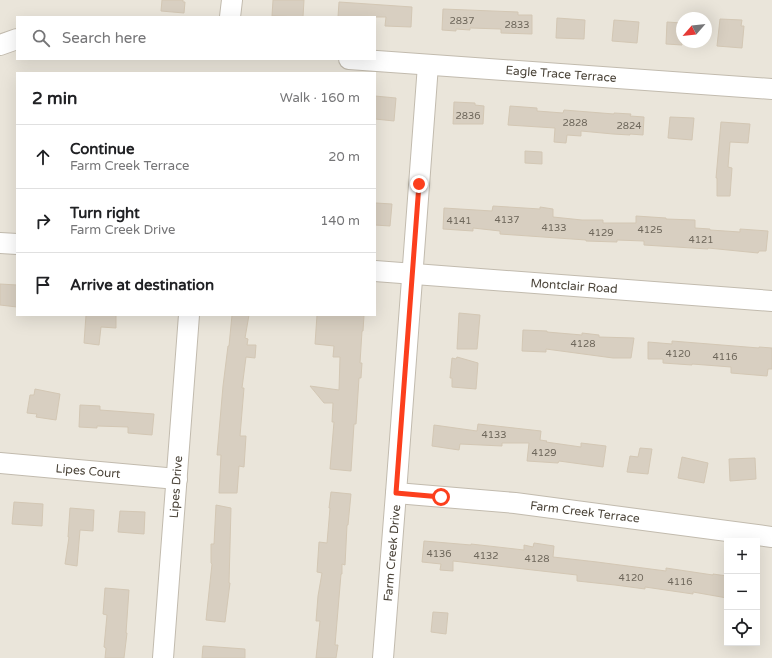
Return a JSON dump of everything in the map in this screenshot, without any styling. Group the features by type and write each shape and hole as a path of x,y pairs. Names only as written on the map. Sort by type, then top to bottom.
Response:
{"street":[{"path":"230,16 232,0"},
{"path":"0,45 16,39"},
{"name":"Eagle Trace Terrace","path":"363,60 772,89"},
{"name":"Farm Creek Drive","path":"383,658 428,65"},
{"path":"0,243 16,244"},
{"name":"Montclair Road","path":"376,271 772,301"},
{"name":"Lipes Drive","path":"163,658 189,316"},
{"name":"Lipes Court","path":"0,463 177,478"},
{"name":"Farm Creek Terrace","path":"396,493 515,503 772,537"}],"shaded area":[{"path":"0,0 772,0 772,658 0,658"}],"building":[{"path":"162,0 183,0 183,2 185,2 184,13 161,11"},
{"path":"273,0 304,0 303,16 272,16"},
{"path":"339,2 412,7 411,27 385,26 386,17 338,16"},
{"path":"443,9 518,12 518,15 532,15 532,34 501,33 501,29 470,28 470,30 456,29 456,31 442,30"},
{"path":"557,18 585,20 584,39 556,38"},
{"path":"720,19 742,20 741,26 744,26 742,48 717,46"},
{"path":"614,20 639,22 637,43 612,41"},
{"path":"667,22 676,23 676,45 666,44"},
{"path":"376,96 396,98 394,121 376,119"},
{"path":"454,102 475,103 475,105 484,106 483,124 453,124"},
{"path":"510,106 537,108 537,111 563,113 564,110 631,114 630,116 644,117 643,135 581,131 581,136 567,135 566,143 554,142 555,128 508,125"},
{"path":"670,117 694,118 692,140 668,138"},
{"path":"721,122 750,124 748,143 730,142 728,167 732,168 730,196 717,196 716,178"},
{"path":"525,151 542,152 542,164 525,163"},
{"path":"376,203 392,204 390,226 376,225"},
{"path":"493,206 540,209 540,207 553,209 553,217 582,220 603,220 603,223 636,223 636,216 695,220 695,228 710,230 740,232 740,229 768,231 766,251 759,251 758,253 708,248 644,245 644,241 586,241 500,234 500,231 473,228 473,231 443,229 444,208 492,211"},
{"path":"0,284 16,285 16,307 0,305"},
{"path":"459,313 480,315 477,349 457,349"},
{"path":"86,316 116,316 116,328 101,327 99,345 84,343"},
{"path":"232,316 249,316 245,338 248,339 247,345 256,345 255,358 246,357 242,388 244,388 240,436 246,436 244,467 239,466 237,493 219,493 221,455 217,455 223,386"},
{"path":"317,316 364,316 360,363 362,363 361,378 359,378 356,424 354,424 351,471 330,469 334,422 332,422 333,403 324,403 310,386 339,390 340,357 333,357 334,346 315,344"},
{"path":"523,330 582,335 582,333 599,335 599,337 634,338 631,358 613,358 546,349 546,352 522,351"},
{"path":"672,341 772,348 772,369 768,369 767,376 731,373 731,367 663,363 663,359 648,359 648,342 672,344"},
{"path":"457,357 478,363 476,389 452,387 452,378 450,378 452,358 456,359"},
{"path":"35,389 60,394 56,420 36,417 37,414 27,413 30,395 34,395"},
{"path":"80,405 100,406 100,410 154,414 152,435 128,433 128,427 79,427"},
{"path":"478,424 541,431 540,440 547,441 546,442 581,447 581,443 606,446 603,467 559,461 558,463 527,461 529,443 502,443 502,446 460,444 459,450 432,446 434,425 477,431"},
{"path":"640,448 652,449 648,474 627,472 630,456 638,457"},
{"path":"682,457 708,463 704,483 678,478"},
{"path":"755,458 756,479 730,481 729,459"},
{"path":"331,492 351,494 347,525 345,565 342,564 341,574 335,645 338,645 336,658 316,658 320,621 316,621 322,573 317,572 319,542 327,543"},
{"path":"14,502 43,504 42,526 12,524"},
{"path":"216,505 231,508 230,583 225,622 206,620 212,564 211,544 214,544"},
{"path":"70,508 94,510 93,531 80,530 77,566 65,564 69,537"},
{"path":"120,511 145,512 144,534 118,532"},
{"path":"424,541 471,544 524,550 524,545 533,547 534,543 554,546 553,557 666,571 666,568 724,576 724,597 693,592 693,594 645,587 645,589 577,581 577,575 453,561 453,571 440,570 441,564 422,562"},
{"path":"105,588 129,590 124,658 105,658 106,648 104,647 107,615 103,614"},
{"path":"433,612 448,613 446,634 431,632"},
{"path":"203,646 245,649 245,658 202,658"}],"route":[{"path":"419,184 396,493 441,497"}]}
